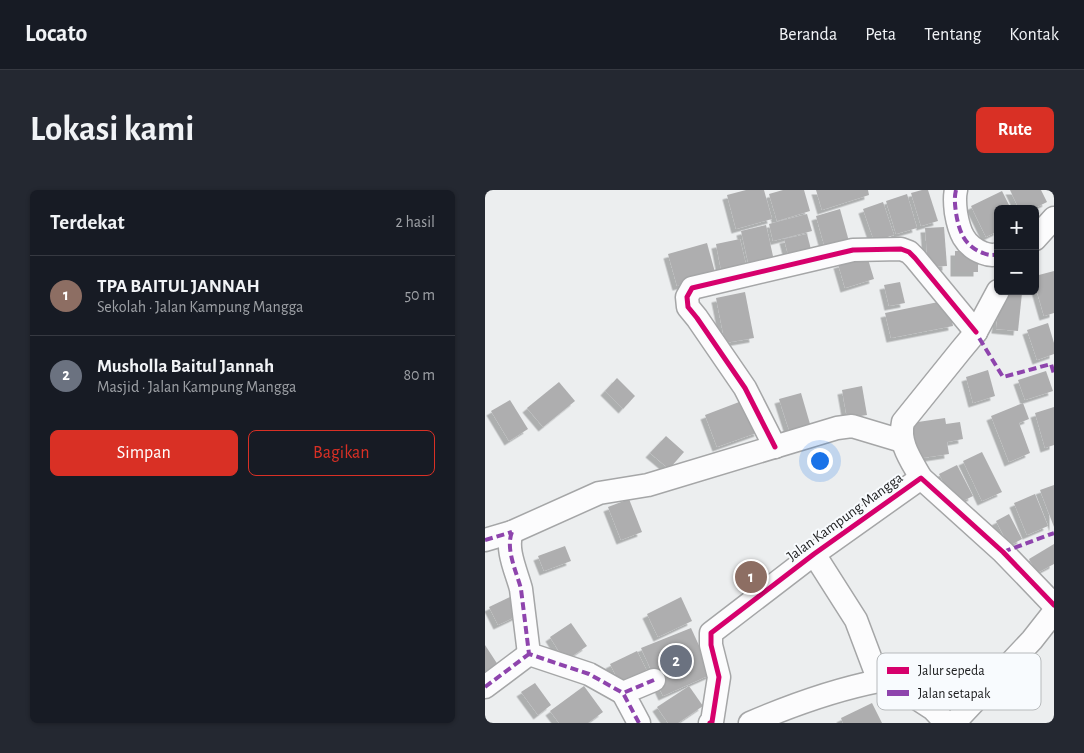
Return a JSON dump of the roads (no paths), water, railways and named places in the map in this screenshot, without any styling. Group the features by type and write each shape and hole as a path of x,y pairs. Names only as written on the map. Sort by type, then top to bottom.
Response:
{"street":[{"path":"956,190 958,224 963,237 971,247 994,256"},
{"path":"1039,235 1054,218"},
{"path":"775,447 745,388 688,307 687,297 692,288 853,250 901,249 909,252 915,258 977,332"},
{"path":"921,478 902,441 903,422 977,332 996,295"},
{"path":"485,540 512,532 599,492 648,485 837,428 852,426 902,441"},
{"name":"Jalan Kampung Mangga","path":"712,722 719,677 711,645 711,633 815,554 921,478 1003,552 1054,605"},
{"path":"512,532 510,544 514,569 521,589 529,654"},
{"path":"815,554 856,620 877,676"},
{"path":"1020,653 1054,612"},
{"path":"485,687 529,654"},
{"path":"529,654 589,674 623,693 639,723"},
{"path":"623,693 654,680"},
{"path":"750,723 791,706 852,686 877,681"},
{"path":"934,710 946,723"},
{"path":"954,723 966,710"}],"place":[{"name":"TPA BAITUL JANNAH","path":"751,577"},
{"name":"Musholla Baitul Jannah","path":"676,661"}]}
